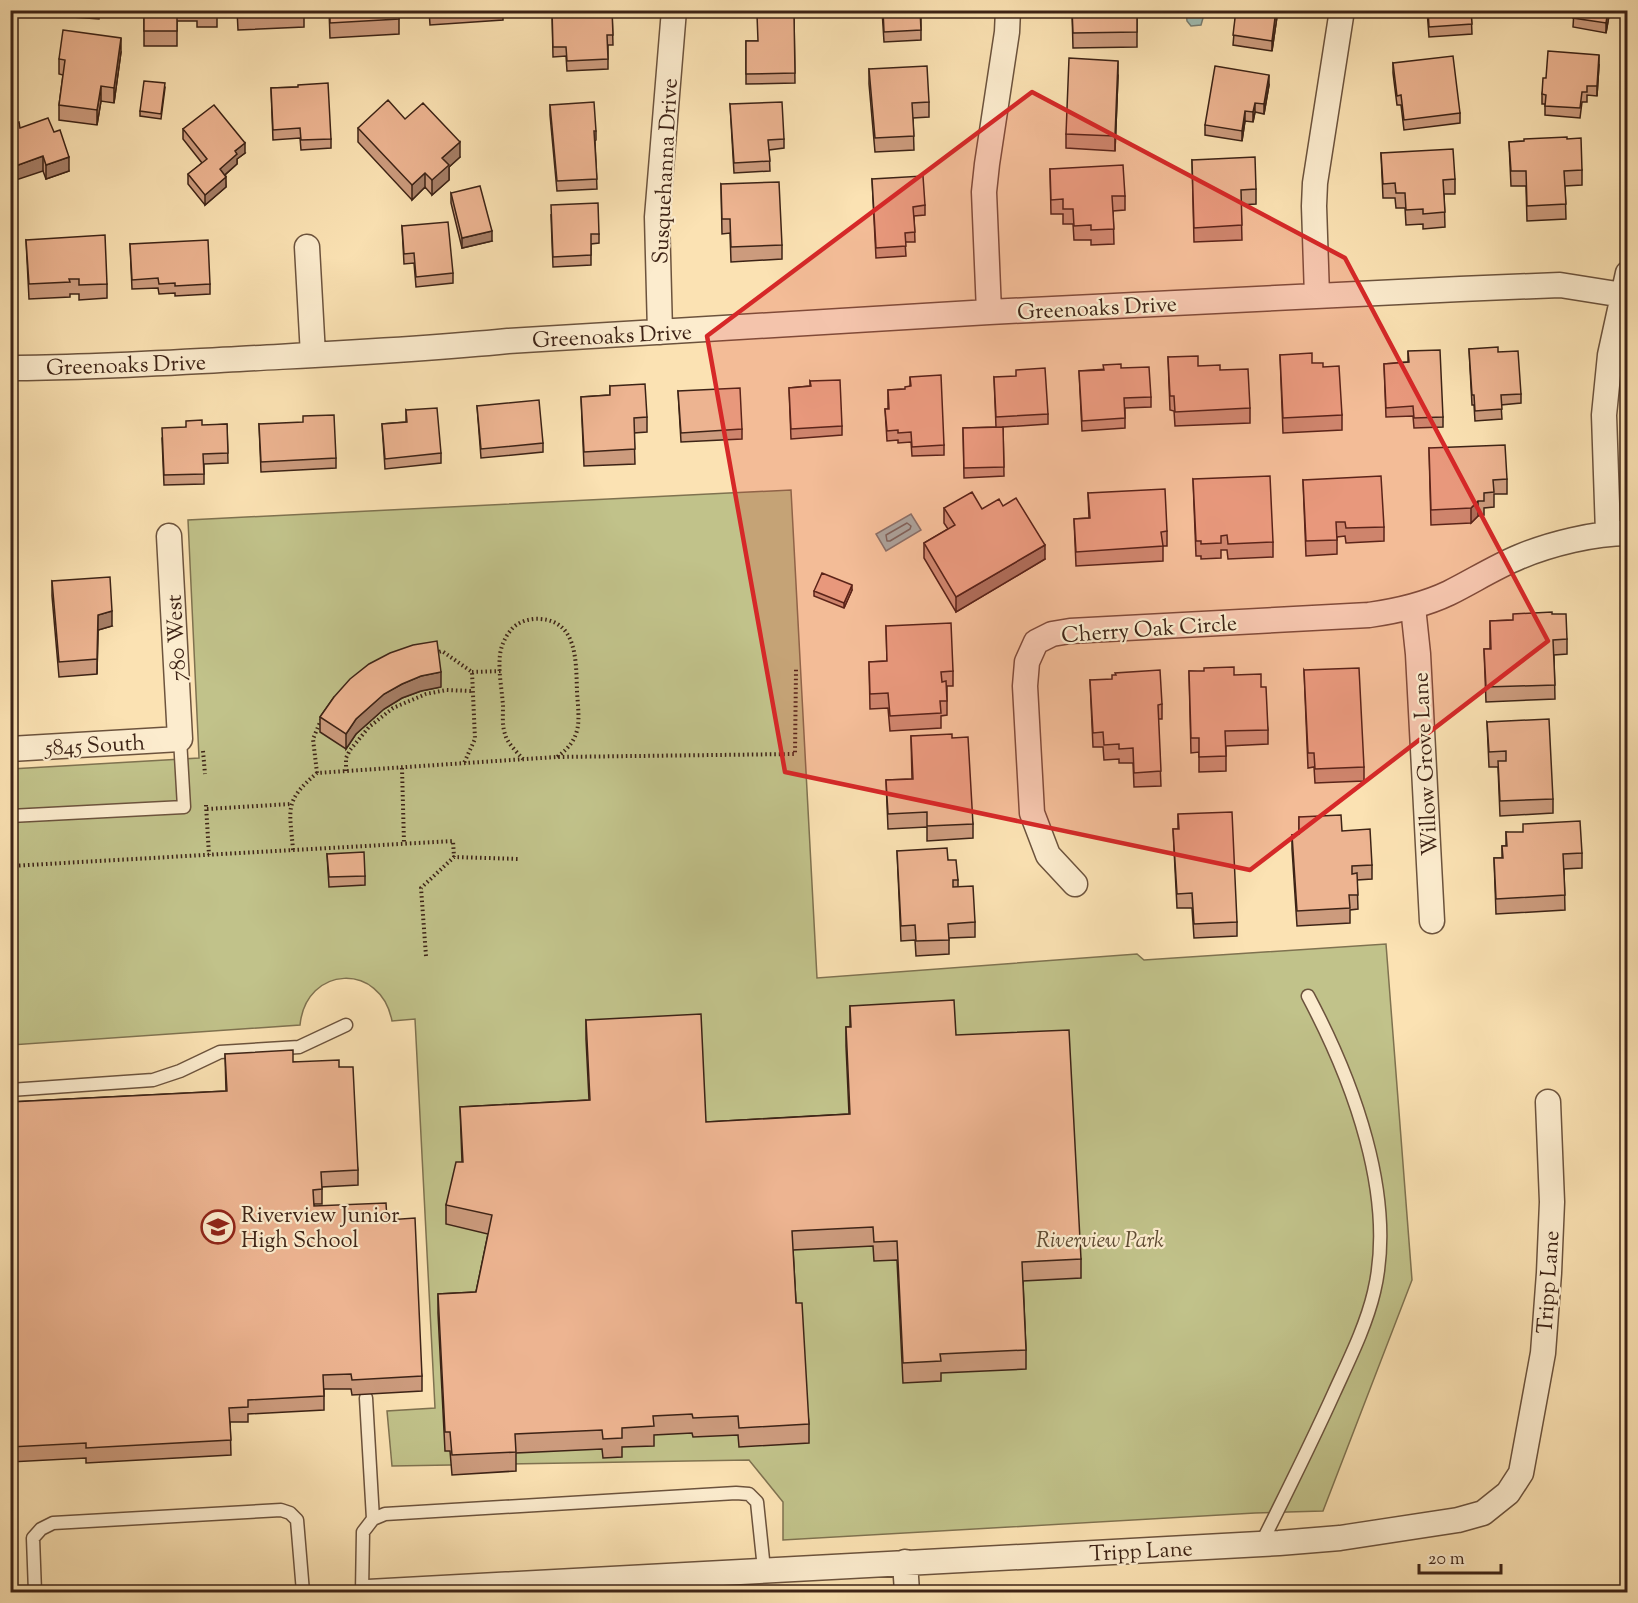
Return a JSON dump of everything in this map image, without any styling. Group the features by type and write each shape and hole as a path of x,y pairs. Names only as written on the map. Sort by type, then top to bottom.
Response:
{"street":[{"name":"Susquehanna Drive","path":"660,332 657,217 674,10"},
{"path":"989,312 984,192 1007,32 1008,10"},
{"path":"1317,296 1315,183 1342,10"},
{"path":"307,247 313,355"},
{"name":"Greenoaks Drive","path":"10,368 69,368 313,355 989,312 1560,285 1625,284 1610,355 1604,415 1618,533"},
{"path":"1413,607 1447,594 1521,556 1568,542 1618,533"},
{"name":"780 West","path":"169,536 191,740"},
{"name":"Cherry Oak Circle","path":"1075,884 1048,855 1032,813 1025,686 1027,662 1036,642 1052,634 1070,631 1369,615 1413,607"},
{"name":"Willow Grove Lane","path":"1413,607 1418,654 1432,921"},
{"name":"5845 South","path":"10,749 191,740"},
{"name":"Tripp Lane","path":"368,1593 764,1569 1260,1544 1340,1538 1458,1520 1483,1513 1508,1493 1521,1473 1542,1353 1552,1202 1548,1102"},
{"path":"905,1562 907,1593"}],"lane":[{"path":"10,816 184,807 191,740"},
{"path":"1260,1544 1314,1437 1353,1352 1374,1292 1381,1243 1375,1177 1358,1112 1332,1041 1308,996"},
{"path":"10,1090 153,1080 180,1071 220,1052 299,1047 346,1025"},
{"path":"366,1398 373,1519"},
{"path":"362,1593 363,1532 373,1519 385,1514 749,1494 757,1502 764,1569"},
{"path":"35,1593 33,1538 41,1529 53,1523 281,1510 290,1513 297,1520 303,1593"}],"path":[{"path":"523,759 505,735 500,657 502,644 512,629 524,621 542,619 554,622 564,629 571,639 575,653 579,724 572,744 556,757"},
{"path":"433,653 442,651 472,672 501,671"},
{"path":"293,850 290,804 303,785 317,772 556,757 795,754 796,669"},
{"path":"464,764 475,739 472,672"},
{"path":"346,771 346,758 350,750 369,727 393,708 407,700 436,692 472,691"},
{"path":"317,772 313,739 322,720"},
{"path":"191,740 205,775"},
{"path":"402,768 404,843"},
{"path":"206,798 209,855"},
{"path":"206,810 290,804"},
{"path":"10,866 453,842 454,857"},
{"path":"426,957 421,888 454,857 520,860"}],"highlighted area":[{"path":"1032,92 1345,258 1548,641 1250,870 785,772 707,336"}],"green space":[{"name":"Riverview Park","path":"791,490 817,978 1137,954 1144,960 1386,944 1412,1280 1323,1511 783,1540 783,1502 749,1460 392,1466 387,1411 435,1408 415,1019 392,1021 385,1002 374,988 360,981 344,978 329,982 315,991 305,1005 300,1025 11,1045 11,769 199,758 188,520"}],"water":[{"path":"1186,11 1205,11 1201,25 1191,26 1187,21"},
{"path":"911,514 921,530 886,551 876,534"}],"building":[{"path":"144,10 177,10 177,31 144,31"},
{"path":"197,10 217,10 217,12 197,12"},
{"path":"238,10 304,10 304,12 238,15"},
{"path":"330,10 399,10 399,19 330,23"},
{"path":"552,10 612,10 613,35 607,35 608,59 567,61 566,47 553,47"},
{"path":"883,10 920,10 921,30 884,32"},
{"path":"1072,10 1137,10 1137,32 1073,33"},
{"path":"1236,10 1276,10 1272,41 1233,35"},
{"path":"1428,10 1471,10 1472,24 1429,27"},
{"path":"1574,10 1608,10 1606,23 1573,18"},
{"path":"757,15 794,15 795,73 746,74 746,41 758,41"},
{"path":"63,30 121,38 114,88 101,86 97,110 59,105 65,60 59,59"},
{"path":"1548,51 1599,55 1597,86 1587,86 1587,92 1582,92 1580,108 1545,106 1546,95 1542,94"},
{"path":"1453,56 1460,113 1404,120 1401,95 1397,96 1393,63"},
{"path":"1069,58 1118,61 1115,136 1066,134"},
{"path":"927,66 929,102 912,103 914,136 875,138 869,69"},
{"path":"1215,66 1269,75 1264,104 1255,103 1253,112 1245,111 1242,131 1205,125"},
{"path":"144,81 165,83 161,114 140,111"},
{"path":"328,83 331,139 301,140 300,128 273,130 271,88"},
{"path":"388,100 405,119 423,103 460,142 442,158 449,165 432,180 425,173 412,185 358,128"},
{"path":"594,102 597,179 557,181 550,105"},
{"path":"782,102 784,139 768,140 770,161 734,163 730,104"},
{"path":"214,105 245,143 235,151 237,154 220,169 226,177 205,195 188,174 207,159 183,129"},
{"path":"48,118 54,132 60,130 69,157 46,165 43,156 10,168 10,123 11,125 19,122 20,128"},
{"path":"1567,137 1567,139 1581,138 1582,170 1564,171 1566,204 1527,206 1526,171 1511,171 1509,142"},
{"path":"1453,149 1455,179 1443,180 1445,212 1423,214 1423,209 1406,210 1405,193 1396,193 1395,183 1383,184 1381,153"},
{"path":"1255,157 1256,189 1241,190 1242,225 1194,228 1192,160"},
{"path":"1123,165 1125,196 1112,196 1114,229 1091,230 1091,225 1074,226 1073,209 1063,209 1063,199 1051,200 1050,169"},
{"path":"923,176 925,205 913,207 915,232 905,233 906,246 876,248 872,179"},
{"path":"779,182 782,245 731,247 730,219 722,219 721,184"},
{"path":"480,186 492,231 462,238 451,193"},
{"path":"598,203 599,234 591,234 591,255 553,257 551,205"},
{"path":"448,222 453,273 416,277 414,253 404,254 402,226"},
{"path":"105,235 107,284 79,285 79,279 69,279 70,282 29,284 26,240"},
{"path":"208,240 210,284 175,286 175,283 159,284 158,278 132,280 130,244"},
{"path":"1498,347 1498,352 1518,351 1521,394 1501,395 1502,409 1475,411 1469,349"},
{"path":"1440,350 1443,417 1414,418 1413,406 1386,408 1384,364 1409,362 1408,351"},
{"path":"1312,353 1312,363 1323,363 1323,367 1339,366 1342,415 1283,418 1280,355"},
{"path":"1198,356 1198,366 1220,365 1220,370 1248,369 1250,408 1175,412 1174,396 1170,396 1168,357"},
{"path":"1121,364 1121,368 1149,367 1151,397 1124,398 1125,418 1082,421 1079,371 1104,370 1103,365"},
{"path":"1045,368 1048,414 996,417 994,377 1016,376 1016,370"},
{"path":"941,375 944,445 912,447 911,432 887,431 885,409 889,409 888,390 905,389 911,386 910,377"},
{"path":"840,380 842,426 791,429 789,388 811,386 810,381"},
{"path":"645,384 647,417 634,418 635,449 584,452 581,397 610,395 610,386"},
{"path":"740,388 742,429 681,433 678,391"},
{"path":"539,400 543,443 481,449 477,406"},
{"path":"437,408 441,453 385,459 382,424 407,422 406,410"},
{"path":"334,415 336,458 261,462 259,424 303,422 303,416"},
{"path":"202,420 202,425 227,424 228,453 203,454 204,474 164,475 162,428 186,427 186,421"},
{"path":"1003,427 1004,467 964,468 963,428"},
{"path":"1505,445 1507,479 1493,480 1494,492 1484,493 1484,501 1478,501 1471,508 1431,510 1429,448"},
{"path":"1270,476 1273,542 1228,544 1227,535 1221,536 1221,543 1201,544 1201,541 1196,541 1193,479"},
{"path":"1381,476 1384,527 1346,528 1345,522 1336,522 1337,540 1306,541 1303,480"},
{"path":"1165,489 1167,531 1161,532 1163,546 1076,552 1074,519 1090,518 1088,493"},
{"path":"972,492 982,509 999,499 1003,506 1016,498 1045,545 956,597 924,543 955,525 944,508"},
{"path":"822,573 852,585 844,603 814,591"},
{"path":"110,577 112,611 98,615 97,659 59,662 52,581"},
{"path":"1552,612 1552,614 1566,614 1567,639 1553,640 1555,685 1486,687 1484,649 1491,649 1490,621 1513,620 1513,614"},
{"path":"951,623 953,671 941,672 942,682 946,681 947,701 940,701 941,713 890,716 888,693 870,694 869,662 887,661 886,626"},
{"path":"437,641 441,672 421,676 384,694 356,719 346,734 320,717 350,679 369,664 413,645"},
{"path":"1234,667 1234,675 1261,674 1261,687 1266,687 1268,730 1225,731 1226,756 1199,757 1199,738 1191,738 1189,671"},
{"path":"1359,668 1364,767 1315,769 1314,753 1308,753 1304,670"},
{"path":"1160,670 1162,704 1158,705 1161,771 1134,773 1133,748 1119,749 1119,744 1104,745 1103,732 1093,733 1090,680 1112,679 1115,673"},
{"path":"1549,719 1553,799 1500,801 1498,761 1506,761 1506,751 1489,752 1487,722"},
{"path":"952,734 952,738 968,737 973,824 927,826 927,812 888,814 886,780 913,779 911,736"},
{"path":"1232,812 1237,922 1194,924 1192,893 1177,894 1173,829 1179,829 1178,814"},
{"path":"1341,815 1342,831 1370,829 1372,865 1352,866 1352,874 1357,873 1358,895 1349,895 1350,908 1297,911 1292,835 1299,834 1299,817"},
{"path":"1580,821 1582,853 1563,854 1565,895 1496,899 1494,858 1503,858 1502,846 1507,846 1506,832 1523,832 1523,824"},
{"path":"947,848 948,860 956,860 958,880 953,880 953,887 973,886 975,922 948,924 949,940 916,941 915,925 901,926 897,851"},
{"path":"364,852 365,876 329,877 327,854"},
{"path":"954,1000 956,1035 1069,1030 1081,1259 1022,1262 1026,1350 940,1354 941,1361 903,1363 897,1241 874,1242 873,1227 792,1231 796,1303 802,1303 809,1424 739,1428 738,1416 693,1418 692,1414 653,1416 654,1426 622,1428 622,1438 603,1439 602,1430 515,1434 516,1452 452,1455 450,1432 445,1432 438,1294 476,1292 492,1215 446,1205 456,1162 463,1162 460,1107 590,1100 586,1020 701,1014 706,1122 850,1114 846,1027 851,1027 850,1006"},
{"path":"293,1050 293,1062 339,1060 339,1067 353,1067 358,1170 321,1172 322,1189 313,1190 314,1206 386,1203 387,1220 415,1218 422,1376 352,1380 351,1374 323,1375 324,1396 248,1400 248,1407 229,1408 231,1440 86,1448 86,1443 10,1447 10,1102 227,1091 225,1054"}],"place":[{"name":"Riverview Junior High School","path":"218,1227"}]}
